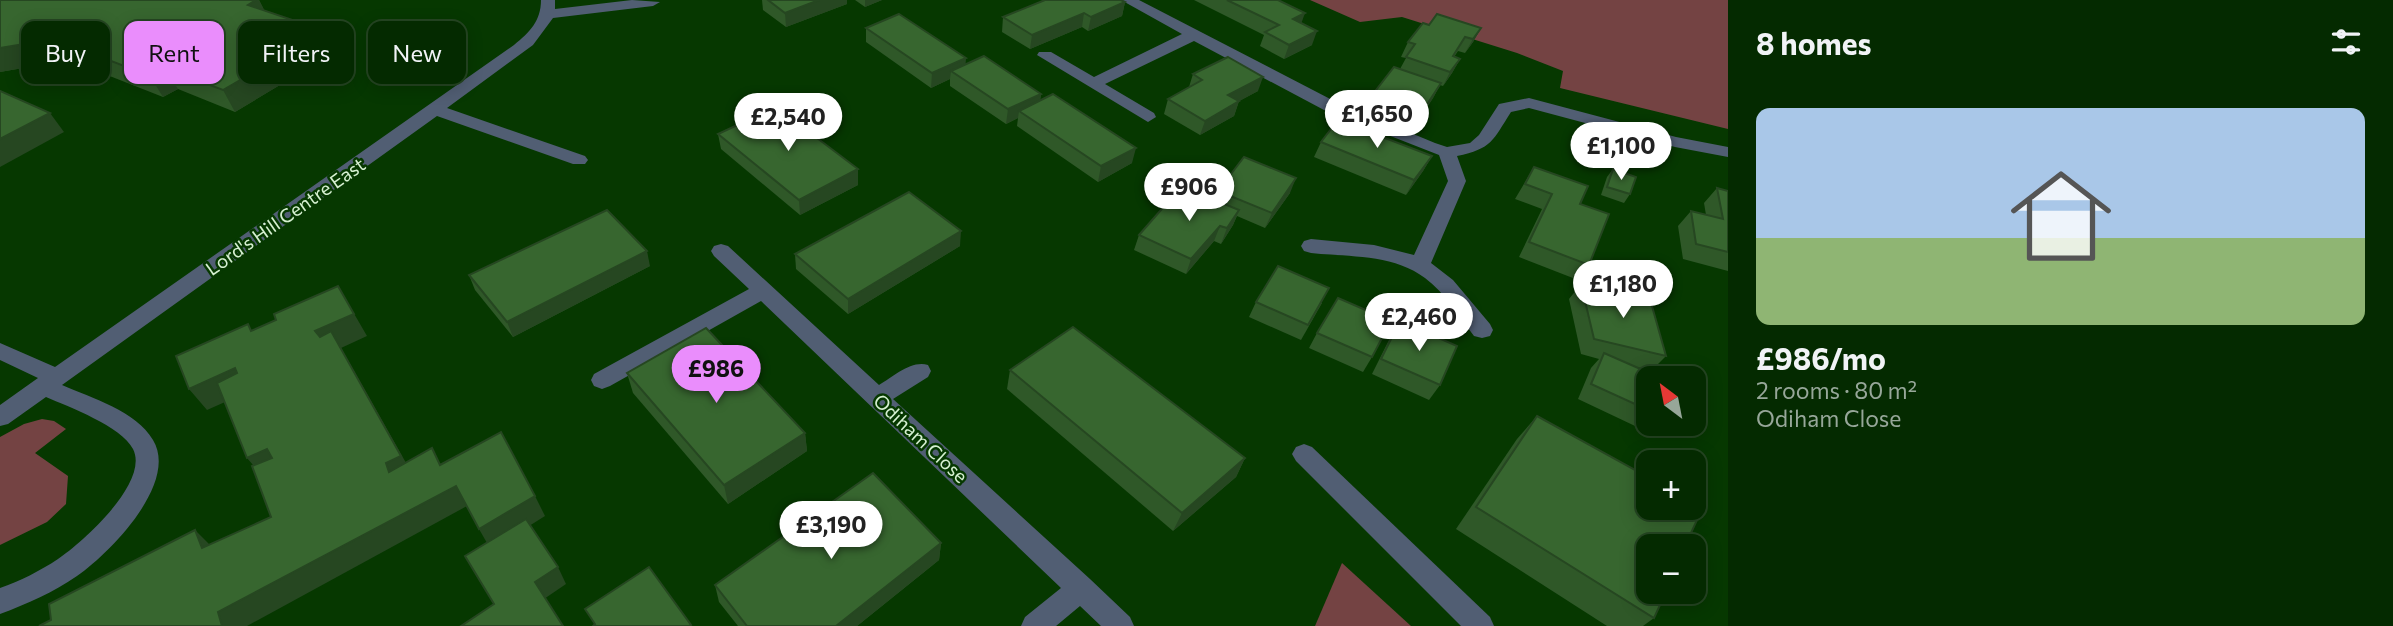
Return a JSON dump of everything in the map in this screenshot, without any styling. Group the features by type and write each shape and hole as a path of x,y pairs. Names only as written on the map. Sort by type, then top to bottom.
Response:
{"street":[{"path":"1128,0 1362,121 1447,152 1475,147 1485,139 1506,108 1529,103 1675,142 1728,152"},
{"path":"548,7 653,2"},
{"name":"Lord's Hill Centre East","path":"0,417 436,110 536,34 548,7"},
{"path":"1093,84 1193,35"},
{"path":"1045,55 1148,117"},
{"path":"436,110 579,160"},
{"path":"1675,142 1728,164"},
{"path":"1420,265 1457,181 1447,152"},
{"path":"1311,246 1393,256 1420,265 1441,280 1482,330"},
{"name":"Odiham Close","path":"721,251 1120,626"},
{"path":"603,380 764,290"},
{"path":"0,351 133,431 146,448 149,469 135,498 113,526 69,566 22,594 0,601"},
{"path":"878,397 919,371"},
{"path":"1304,454 1480,626"},
{"path":"1035,626 1081,588"}],"shaded area":[{"path":"1310,0 1728,0 1728,129 1560,88 1563,71 1517,53 1402,17 1360,22"},
{"path":"42,419 54,421 66,429 35,453 68,476 66,504 47,522 0,545 0,437 24,424"},
{"path":"1342,563 1411,626 1315,626"}],"building":[{"path":"0,0 256,0 248,5 295,21 238,21 238,81 223,90 207,84 224,84 224,21 124,21 124,66 110,61 110,21 21,21 21,44 0,48"},
{"path":"768,0 819,0 785,13"},
{"path":"1045,0 1125,2 1091,17 1084,13 1032,35 1003,17"},
{"path":"1227,0 1278,0 1305,13 1293,19 1317,31 1289,45 1265,32 1279,25"},
{"path":"899,14 966,58 932,73 866,28"},
{"path":"1437,14 1481,28 1473,39 1465,37 1453,56 1460,59 1450,72 1406,57 1415,44 1408,42 1423,23 1429,25"},
{"path":"984,56 1041,94 1008,109 951,71"},
{"path":"1228,57 1263,77 1228,95 1239,101 1205,121 1168,99 1202,80 1193,74"},
{"path":"1394,67 1441,83 1422,112 1373,94"},
{"path":"0,91 50,113 0,139"},
{"path":"1053,94 1136,148 1101,166 1019,111"},
{"path":"776,107 858,169 799,200 718,134"},
{"path":"1338,120 1432,156 1414,180 1321,142"},
{"path":"1244,157 1296,178 1272,213 1218,191"},
{"path":"1534,167 1588,186 1580,204 1609,214 1589,265 1529,242 1552,194 1525,184"},
{"path":"1613,169 1636,177 1630,194 1607,187"},
{"path":"1717,188 1728,191 1728,252 1696,244 1691,211 1723,219"},
{"path":"1188,189 1239,210 1227,228 1220,226 1191,259 1139,235 1168,202 1175,205"},
{"path":"909,192 961,231 848,299 795,254"},
{"path":"607,210 647,251 507,322 469,275"},
{"path":"1278,266 1329,288 1308,325 1256,302"},
{"path":"1581,284 1650,299 1666,356 1594,339"},
{"path":"338,286 354,314 315,331 320,337 331,331 401,456 386,463 389,472 432,448 440,465 501,432 535,496 479,529 456,486 218,612 222,626 39,626 51,620 49,604 195,530 202,548 271,517 252,466 272,458 267,449 247,458 217,383 237,373 235,368 189,389 176,356 248,324 251,331 276,320 274,314"},
{"path":"1338,298 1391,321 1372,357 1317,333"},
{"path":"1400,321 1457,346 1440,385 1381,359"},
{"path":"1073,327 1245,458 1182,513 1010,370"},
{"path":"706,328 805,433 724,485 627,373"},
{"path":"1604,353 1636,367 1636,405 1591,384"},
{"path":"1537,416 1636,470 1636,520 1697,520 1691,534 1636,534 1636,604 1660,604 1654,618 1476,507"},
{"path":"873,473 941,543 836,626 747,626 715,585"},
{"path":"526,519 558,567 535,582 563,626 461,626 494,604 465,556"},
{"path":"649,567 691,625 593,626 595,624 585,609"}]}
